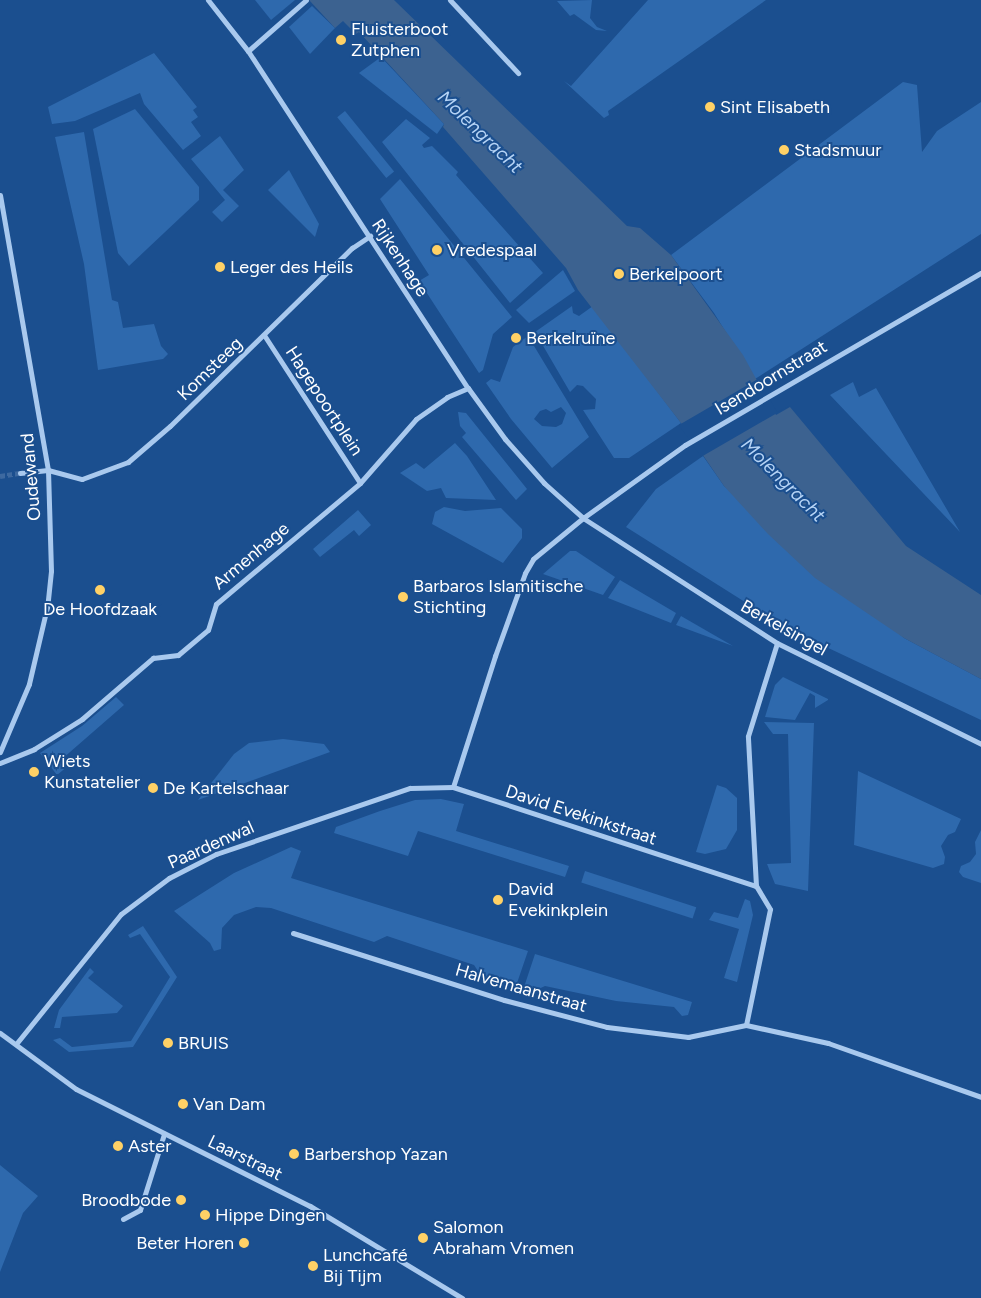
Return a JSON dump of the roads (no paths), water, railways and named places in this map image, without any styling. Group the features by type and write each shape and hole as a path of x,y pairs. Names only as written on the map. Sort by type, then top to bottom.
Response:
{"street":[{"name":"Rijkenhage","path":"208,0 248,51 468,388 525,464 583,518"},
{"path":"450,0 518,73"},
{"path":"248,51 305,1"},
{"name":"Oudewand","path":"0,195 48,470 51,571 47,607 29,684 0,752"},
{"name":"Komsteeg","path":"48,470 82,479 128,462 170,426 352,248 370,236"},
{"name":"Isendoornstraat","path":"583,518 685,445 981,273"},
{"name":"Hagepoortplein","path":"264,335 360,483"},
{"name":"Armenhage","path":"0,763 34,749 82,719 153,658 178,655 208,630 216,604 360,483 416,419 448,397 468,388"},
{"path":"20,473 48,470"},
{"path":"453,787 525,573 533,559 583,518"},
{"name":"Berkelsingel","path":"583,518 777,643 981,744"},
{"path":"746,1024 770,909 756,886 748,736 777,643"},
{"name":"David Evekinkstraat","path":"453,787 756,886"},
{"name":"Paardenwal","path":"16,1044 122,914 169,878 216,854 410,788 453,787"},
{"name":"Halvemaanstraat","path":"293,933 504,1000 607,1027 688,1036 746,1024 828,1043 981,1097"},
{"name":"Laarstraat","path":"0,1033 76,1089 310,1206 462,1298"},
{"path":"123,1219 140,1210 164,1134"}],"water":[{"name":"Molengracht","path":"309,0 394,0 627,226 640,228 671,255 743,355 776,415 790,407 906,546 981,595 981,679 904,638 815,578 768,534 724,486 681,423 578,290 566,268 443,127 444,124 359,32 356,34 343,21 335,28"}],"tunnel":[{"path":"0,476 20,473"}],"place":[{"name":"Fluisterboot Zutphen","path":"341,40"},
{"name":"Sint Elisabeth","path":"710,107"},
{"name":"Stadsmuur","path":"784,150"},
{"name":"Vredespaal","path":"437,250"},
{"name":"Leger des Heils","path":"220,267"},
{"name":"Berkelpoort","path":"619,274"},
{"name":"Berkelruïne","path":"516,338"},
{"name":"De Hoofdzaak","path":"100,590"},
{"name":"Barbaros Islamitische Stichting","path":"403,597"},
{"name":"Wiets Kunstatelier","path":"34,772"},
{"name":"De Kartelschaar","path":"153,788"},
{"name":"David Evekinkplein","path":"498,900"},
{"name":"BRUIS","path":"168,1043"},
{"name":"Van Dam","path":"183,1104"},
{"name":"Aster","path":"118,1146"},
{"name":"Barbershop Yazan","path":"294,1154"},
{"name":"Broodbode","path":"181,1200"},
{"name":"Hippe Dingen","path":"205,1215"},
{"name":"Salomon Abraham Vromen","path":"423,1238"},
{"name":"Beter Horen","path":"244,1243"},
{"name":"Lunchcafé Bij Tijm","path":"313,1266"}]}
